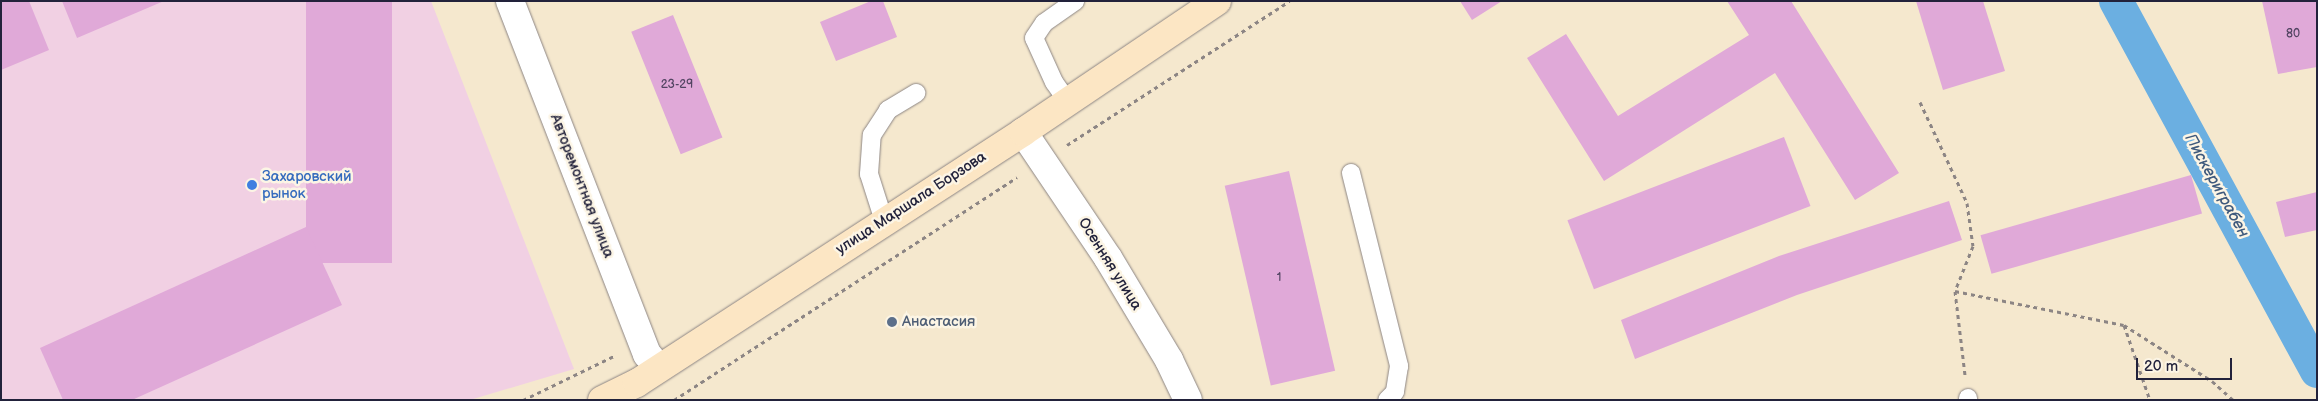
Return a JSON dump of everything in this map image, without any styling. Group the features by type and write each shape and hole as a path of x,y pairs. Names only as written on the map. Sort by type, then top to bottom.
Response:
{"main road":[{"name":"улица Маршала Борзова","path":"602,400 660,368 884,220 1024,132 1217,1"}],"street":[{"name":"Авторемонтная улица","path":"510,1 647,354 660,368"},
{"name":"Осенняя улица","path":"1024,132 1108,258 1169,360 1188,400"}],"lane":[{"path":"1068,102 1054,82 1034,38 1044,23 1075,1"},
{"path":"884,220 869,174 872,135 888,110 916,93"},
{"path":"1351,173 1399,366 1395,392 1387,400"}],"path":[{"path":"674,400 1290,1"},
{"path":"1920,102 1967,203 1973,246 1955,291 1968,399"},
{"path":"1955,291 2124,326 2212,380 2233,400"},
{"path":"2124,326 2150,400"}],"shaded area":[{"name":"Захаровский рынок","path":"1,1 431,1 574,369 470,400 1,400"}],"building":[{"path":"1,1 29,1 49,50 1,70"},
{"path":"62,1 164,1 77,38"},
{"path":"306,1 392,1 392,263 306,263"},
{"path":"871,1 883,1 897,37 836,61 820,22"},
{"path":"1460,1 1502,1 1472,20"},
{"path":"1727,1 1791,1 1899,173 1855,200 1775,73 1604,181 1527,58 1566,34 1618,116 1749,35"},
{"path":"1916,1 1983,1 2005,71 1943,90"},
{"path":"2262,1 2317,1 2317,67 2278,74"},
{"path":"673,15 722,137 681,154 631,32"},
{"path":"1784,137 1811,206 1594,289 1567,220"},
{"path":"1289,171 1335,371 1271,386 1225,186"},
{"path":"2191,175 2202,213 1992,274 1980,235"},
{"path":"2317,192 2317,230 2285,237 2276,202"},
{"path":"1949,201 1962,240 1797,295 1635,359 1621,320 1779,256"},
{"path":"306,227 342,305 132,400 63,400 40,348"}],"waterway":[{"name":"Пискериграбен","path":"2116,1 2317,371"}],"place":[{"name":"Захаровский рынок","path":"252,185"},
{"name":"Анастасия","path":"892,322"}]}
